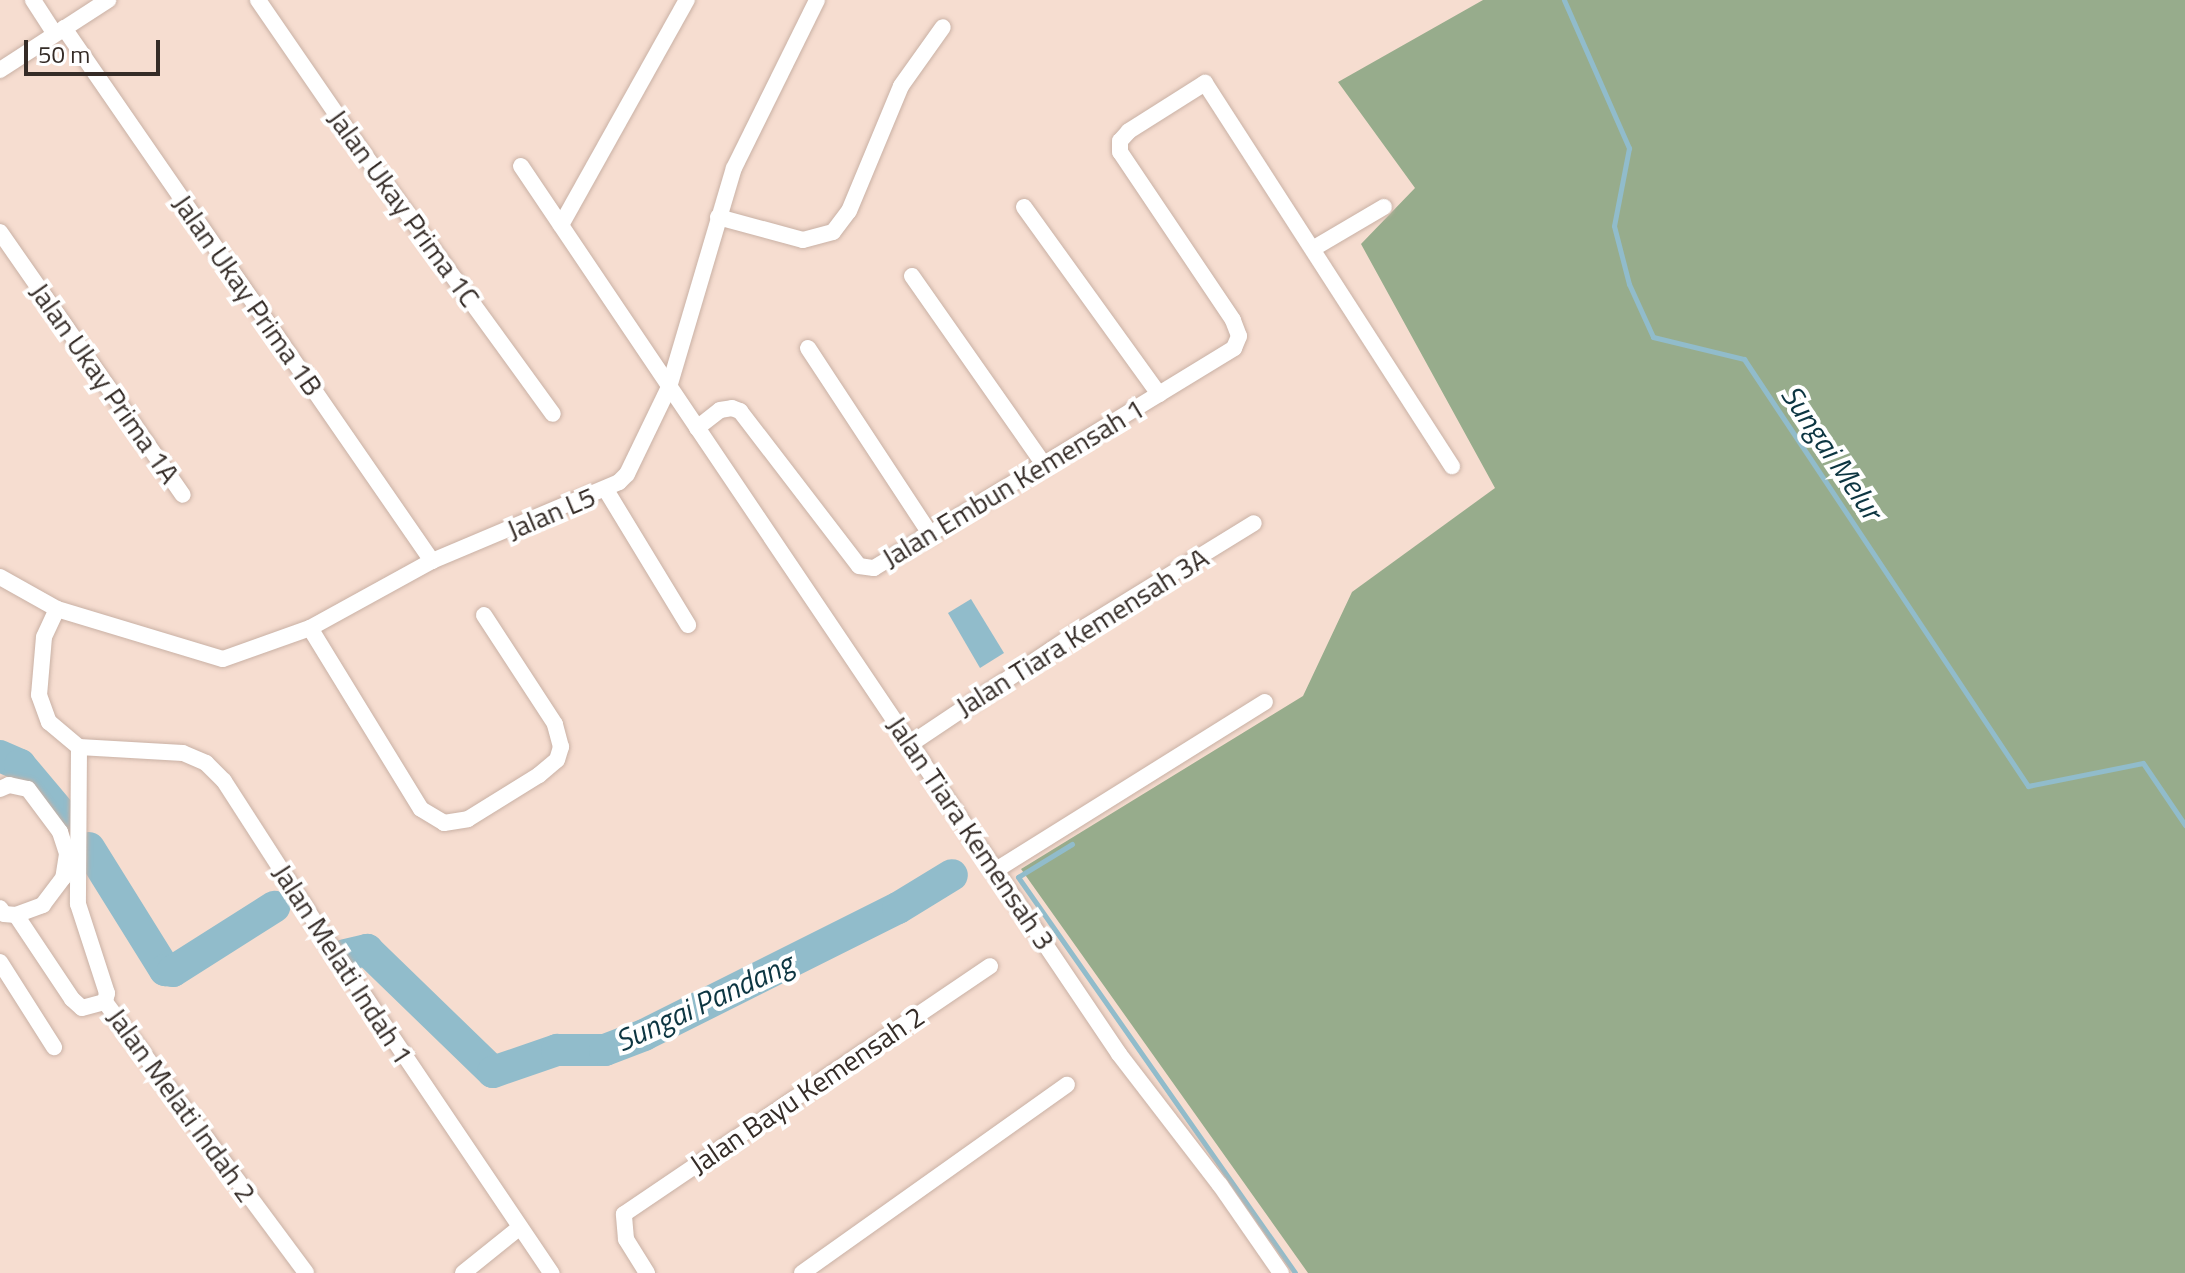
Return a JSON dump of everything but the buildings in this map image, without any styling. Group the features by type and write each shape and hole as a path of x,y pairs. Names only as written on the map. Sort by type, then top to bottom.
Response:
{"street":[{"name":"Jalan Ukay Prima 1B","path":"33,0 60,31 432,561"},
{"path":"0,70 108,0"},
{"name":"Jalan Ukay Prima 1C","path":"258,0 364,154 553,414"},
{"path":"561,225 687,0"},
{"name":"Jalan L5","path":"0,577 57,609 223,659 310,628 432,561 606,490 627,474 669,387 718,217 741,154 817,0"},
{"path":"718,217 803,240 833,232 849,211 901,86 943,27"},
{"name":"Jalan Embun Kemensah 1","path":"697,428 720,410 732,408 740,411 859,566 874,568 1234,348 1239,336 1237,328 1120,152 1120,141 1129,131 1205,83 1314,248"},
{"name":"Jalan Tiara Kemensah 3","path":"521,166 1119,1054 1220,1185 1281,1273"},
{"path":"1024,207 1159,394"},
{"path":"1384,207 1314,248 1452,466"},
{"name":"Jalan Ukay Prima 1A","path":"0,232 183,495"},
{"path":"912,276 1045,466"},
{"path":"808,348 931,535"},
{"path":"606,490 688,625"},
{"name":"Jalan Tiara Kemensah 3A","path":"912,743 1085,627 1254,523"},
{"path":"57,609 44,637 39,695 49,722 79,747"},
{"path":"310,628 421,809 444,823 468,819 539,775 557,760 561,747 555,724 484,615"},
{"path":"996,870 1265,702"},
{"name":"Jalan Melati Indah 2","path":"79,747 78,904 107,993 105,1002 306,1273"},
{"name":"Jalan Melati Indah 1","path":"79,747 183,753 206,763 224,781 551,1273"},
{"path":"0,789 9,785 28,789 60,832 67,854 63,878 43,905 8,911 72,999 82,1008 105,1002"},
{"name":"Jalan Bayu Kemensah 2","path":"638,1270 622,1231 624,1214 990,966"},
{"path":"2,970 54,1047"},
{"path":"802,1273 1067,1085"},
{"path":"463,1273 519,1228"}],"green space":[{"path":"1483,0 2185,0 2185,1273 1308,1273 1021,869 1303,696 1352,592 1495,488 1361,244 1415,188 1338,82"}],"water":[{"path":"971,599 1004,653 980,668 948,613"}],"waterway":[{"name":"Sungai Melur","path":"1564,0 1629,148 1614,226 1629,284 1653,337 1744,359 2028,786 2143,763 2185,825"},
{"name":"Sungai Pandang","path":"0,756 20,765 63,816"},
{"name":"Sungai Pandang","path":"1072,844 1018,877 1295,1273"},
{"name":"Sungai Pandang","path":"89,848 165,970 173,971 274,907"},
{"name":"Sungai Pandang","path":"345,955 367,950 493,1072 557,1050 605,1050 644,1035 898,908 952,875"}]}
